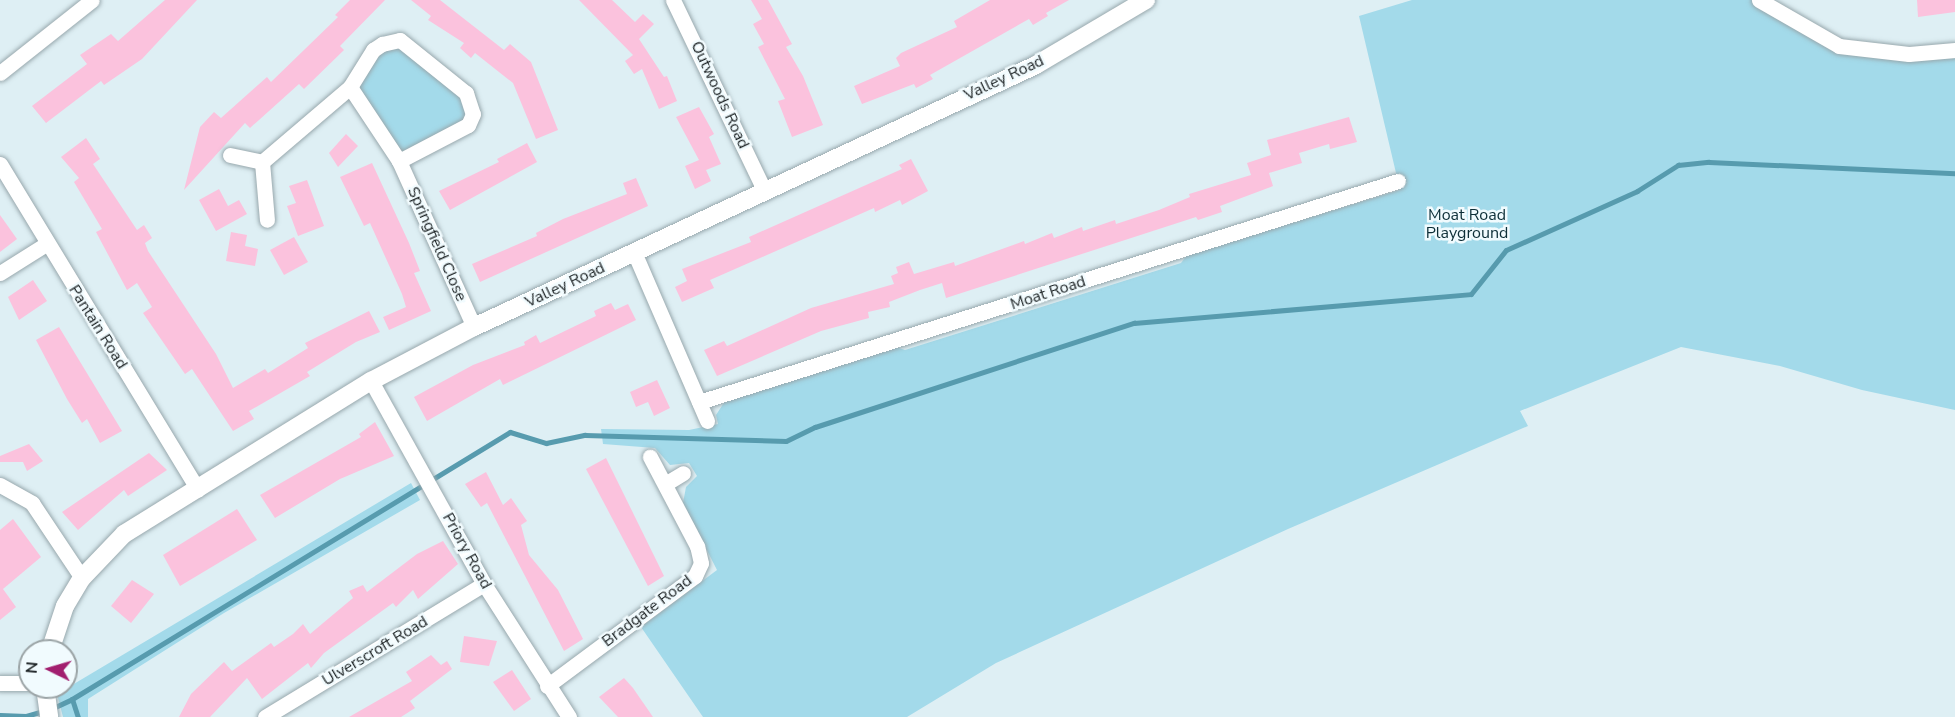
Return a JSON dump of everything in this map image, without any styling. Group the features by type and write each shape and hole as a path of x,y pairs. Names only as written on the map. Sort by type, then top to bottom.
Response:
{"street":[{"path":"0,73 92,0"},
{"name":"Outwoods Road","path":"673,0 765,192"},
{"name":"Valley Road","path":"54,639 65,606 82,578 124,534 371,381 474,327 1036,65 1146,0"},
{"path":"1759,0 1839,46 1909,54 1955,50"},
{"path":"262,162 350,87 374,50 400,40 466,93 473,114 468,125 399,161"},
{"name":"Springfield Close","path":"350,87 399,161 474,327"},
{"path":"230,155 262,162"},
{"path":"262,162 267,220"},
{"name":"Pantain Road","path":"0,164 46,244 198,490"},
{"name":"Moat Road","path":"699,402 1398,181"},
{"path":"0,273 46,244"},
{"path":"634,252 707,421"},
{"name":"Priory Road","path":"371,381 484,584 547,686 569,717"},
{"name":"Bradgate Road","path":"547,686 695,576 700,562 697,546 650,457"},
{"path":"665,484 683,473"},
{"path":"0,486 32,503 82,578"},
{"name":"Ulverscroft Road","path":"265,717 484,584"},
{"path":"0,683 18,683"},
{"path":"45,699 49,717"}],"green space":[{"name":"Moat Road Playground","path":"1412,0 1766,0 1839,46 1955,50 1955,410 1862,390 1780,366 1681,347 1520,411 1528,426 1288,529 996,663 907,717 703,717 641,627 717,570 683,503 686,487 697,476 689,463 670,465 655,448 603,444 601,429 689,430 718,424 716,415 725,401 896,347 905,350 1181,263 1187,255 1400,190 1359,16"},
{"path":"390,41 458,83 473,114 399,161 350,87"},
{"path":"411,483 420,500 224,613 88,699 88,717 63,717 58,699 78,699 78,681"}],"building":[{"path":"165,0 197,0 142,59 104,85 101,81 46,123 32,106 87,64 80,55 111,34 118,41"},
{"path":"350,0 385,0 340,46 344,50 304,89 299,84 250,128 245,123 184,190 200,127 214,112 221,118 267,77 271,82 338,17 335,15"},
{"path":"411,0 440,0 504,50 510,44 531,62 558,130 536,139 513,83 475,53 471,58 460,48 464,43 428,20 431,16"},
{"path":"579,0 612,0 635,22 643,14 654,24 639,39 664,77 667,76 677,101 659,109 642,69 634,74 625,61 633,55"},
{"path":"751,0 768,0 792,44 786,47 803,76 823,125 792,137 778,101 785,99 758,47 764,44 753,24 762,19"},
{"path":"990,0 1069,0 1046,13 1048,16 1033,25 1029,19 930,75 933,79 916,88 914,84 862,104 854,86 900,66 896,58 901,53 957,27 954,21"},
{"path":"1917,0 1955,0 1955,12 1918,17"},
{"path":"699,107 714,134 709,137 721,164 706,170 711,181 695,189 685,166 699,160 676,117"},
{"path":"1349,117 1357,142 1330,149 1329,144 1299,153 1302,163 1269,173 1273,186 1220,206 1222,212 1198,220 1196,217 946,298 942,283 920,290 889,302 890,307 868,312 869,318 821,331 717,376 704,350 724,341 727,346 811,308 894,284 891,276 898,273 896,267 909,262 914,274 954,262 955,266 1052,233 1054,238 1082,227 1083,231 1115,220 1116,224 1159,210 1190,197 1189,194 1251,175 1247,163 1271,155 1267,140"},
{"path":"346,134 358,146 338,167 329,153"},
{"path":"86,138 100,159 93,164 137,230 144,225 152,238 145,243 148,251 216,354 233,388 265,369 268,373 308,348 305,343 369,311 380,332 356,342 307,372 310,376 249,411 254,419 233,431 192,369 185,374 143,313 152,307 137,283 127,290 96,232 102,229 74,182 79,178 61,157"},
{"path":"527,143 537,162 450,210 439,191 499,162 497,159"},
{"path":"911,159 928,191 902,205 900,200 875,212 874,208 710,280 714,288 682,302 675,287 687,281 682,269 751,242 749,237 902,169 899,165"},
{"path":"372,163 409,243 420,271 414,273 431,311 389,330 383,317 406,307 402,294 370,223 364,226 340,177"},
{"path":"636,178 648,206 480,282 472,264 537,236 536,233 563,219 627,194 623,183"},
{"path":"307,180 324,226 298,236 287,206 296,203 289,186"},
{"path":"219,189 228,206 239,200 247,214 216,231 199,200"},
{"path":"0,215 17,239 0,252"},
{"path":"231,232 247,235 245,246 258,249 255,266 226,261"},
{"path":"294,237 308,262 284,275 270,250"},
{"path":"33,280 47,301 19,320 8,297"},
{"path":"611,303 615,310 628,304 636,320 503,385 500,379 427,421 414,397 473,365 525,345 524,342 536,335 540,343 596,316 594,311"},
{"path":"59,327 122,431 100,443 87,419 82,423 67,399 36,340"},
{"path":"657,380 670,408 654,416 648,402 636,407 630,392"},
{"path":"375,422 394,456 340,479 275,518 260,495 361,437 359,434"},
{"path":"29,444 43,461 27,471 23,462 0,462 0,456"},
{"path":"149,453 167,470 128,496 124,490 78,530 62,512"},
{"path":"606,458 664,576 648,586 586,469"},
{"path":"486,472 503,505 511,498 527,521 521,525 529,555 558,590 583,639 564,651 487,503 481,507 465,484"},
{"path":"237,509 257,540 180,586 163,555"},
{"path":"13,519 41,557 3,589 16,607 0,620 0,530"},
{"path":"443,541 458,564 418,599 413,590 396,607 393,603 324,653 311,668 308,663 262,699 247,678 210,717 179,717 191,694 224,662 232,671 271,643 274,647 303,624 310,634 353,598 349,591 363,585 367,592 417,554"},
{"path":"132,580 154,594 131,623 111,606"},
{"path":"464,636 497,641 489,666 460,662"},
{"path":"431,655 441,665 447,661 452,669 410,701 415,708 401,717 349,717 412,681 406,672"},
{"path":"512,670 531,699 514,711 493,682"},
{"path":"624,678 653,717 618,717 599,697"}],"waterway":[{"path":"78,695 510,432 546,443 585,435 786,441 815,427 1134,323 1471,294 1506,250 1637,191 1678,165 1709,162 1955,173"},
{"path":"53,708 72,699 78,717"},
{"path":"0,715 26,716 44,711"}]}
